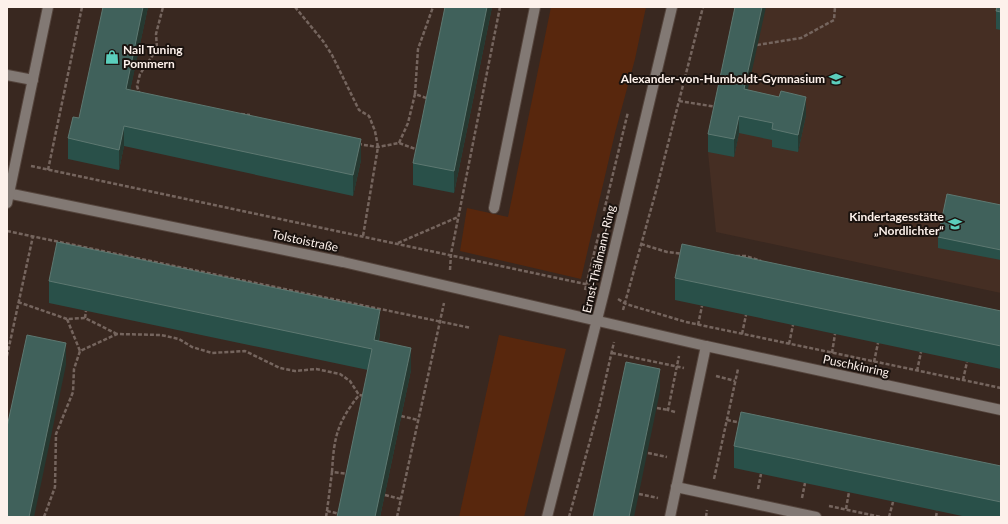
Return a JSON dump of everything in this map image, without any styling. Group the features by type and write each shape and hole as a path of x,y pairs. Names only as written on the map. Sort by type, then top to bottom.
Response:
{"street":[{"path":"8,196 48,7"},
{"path":"494,208 535,7"},
{"name":"Ernst-Thälmann-Ring","path":"547,517 597,321 672,7"},
{"path":"7,75 33,80"},
{"name":"Tolstoistraße","path":"8,196 343,262 597,321"},
{"name":"Puschkinring","path":"597,321 741,354 1001,410"},
{"path":"670,517 706,346"},
{"path":"676,487 816,517"}],"path":[{"path":"48,170 82,7"},
{"path":"145,99 140,95 137,86 140,74 157,49 156,34 163,7"},
{"path":"295,7 323,40 332,54 359,110 369,116 378,147 363,236"},
{"path":"399,143 408,123 415,94 418,49 433,7"},
{"path":"397,517 448,286 451,254 500,7"},
{"path":"569,517 599,408 618,326 626,304 703,7"},
{"path":"758,45 801,38 834,20 836,7"},
{"path":"415,94 431,99"},
{"path":"679,101 717,107"},
{"path":"235,113 258,117"},
{"path":"249,122 250,115"},
{"path":"357,144 378,147 399,143 420,151"},
{"path":"16,163 451,254 605,288 626,304 698,325 1001,388"},
{"path":"398,243 458,217"},
{"path":"7,231 471,328"},
{"path":"7,356 33,236"},
{"path":"641,244 667,252 687,255"},
{"path":"117,261 118,253"},
{"path":"732,256 746,256 766,262"},
{"path":"739,256 740,262"},
{"path":"197,278 199,271"},
{"path":"277,295 279,288"},
{"path":"18,302 67,319 85,318 117,334 161,335 179,339 192,347 212,353 245,351 280,368 295,371 316,369 333,372 340,374 350,381 360,395 367,396"},
{"path":"356,311 358,304"},
{"path":"698,325 702,306"},
{"path":"85,318 86,311"},
{"path":"706,517 741,354 746,315"},
{"path":"44,517 55,487 56,434 73,392 74,369 80,351 67,319"},
{"path":"788,344 793,325"},
{"path":"80,351 117,334"},
{"path":"832,353 835,334"},
{"path":"874,362 878,343"},
{"path":"917,371 921,352"},
{"path":"612,353 701,372 735,382"},
{"path":"963,380 967,362"},
{"path":"326,517 332,472 333,444 345,413 360,395"},
{"path":"657,408 668,410"},
{"path":"401,416 418,420"},
{"path":"727,420 749,425"},
{"path":"648,453 669,458"},
{"path":"332,472 350,474"},
{"path":"758,491 761,474"},
{"path":"802,500 805,483"},
{"path":"846,510 849,492"},
{"path":"639,494 660,499"},
{"path":"385,495 401,499"},
{"path":"889,517 893,502"},
{"path":"327,511 342,514"},
{"path":"936,517 938,511"}],"shaded area":[{"path":"551,7 646,7 635,59 615,133 581,279 460,251 467,208 508,217"},
{"name":"Alexander-von-Humboldt-Gymnasium","path":"738,7 1001,7 1001,293 716,232 708,152"},
{"path":"499,335 566,349 524,517 459,517"}],"building":[{"path":"103,7 143,7 126,89 361,139 353,175 124,126 119,150 68,138 73,117 79,118"},
{"path":"445,7 487,7 454,171 413,163"},
{"path":"735,7 762,7 744,89 779,97 781,91 806,97 798,135 772,129 773,123 739,116 734,139 708,134"},
{"path":"997,7 1001,7 1001,12 996,11"},
{"path":"947,194 1001,205 1001,250 938,237"},
{"path":"57,242 380,310 374,340 411,348 375,517 337,517 372,349 49,281"},
{"path":"682,244 1001,311 1001,346 675,278"},
{"path":"27,335 66,343 29,517 7,517 7,427"},
{"path":"626,362 660,369 629,517 593,517"},
{"path":"741,412 1001,466 1001,502 734,446"}],"place":[{"name":"Nail Tuning Pommern","path":"112,57"},
{"name":"Alexander-von-Humboldt-Gymnasium","path":"836,79"},
{"name":"Kindertagesstätte „Nordlichter“","path":"955,224"}]}
